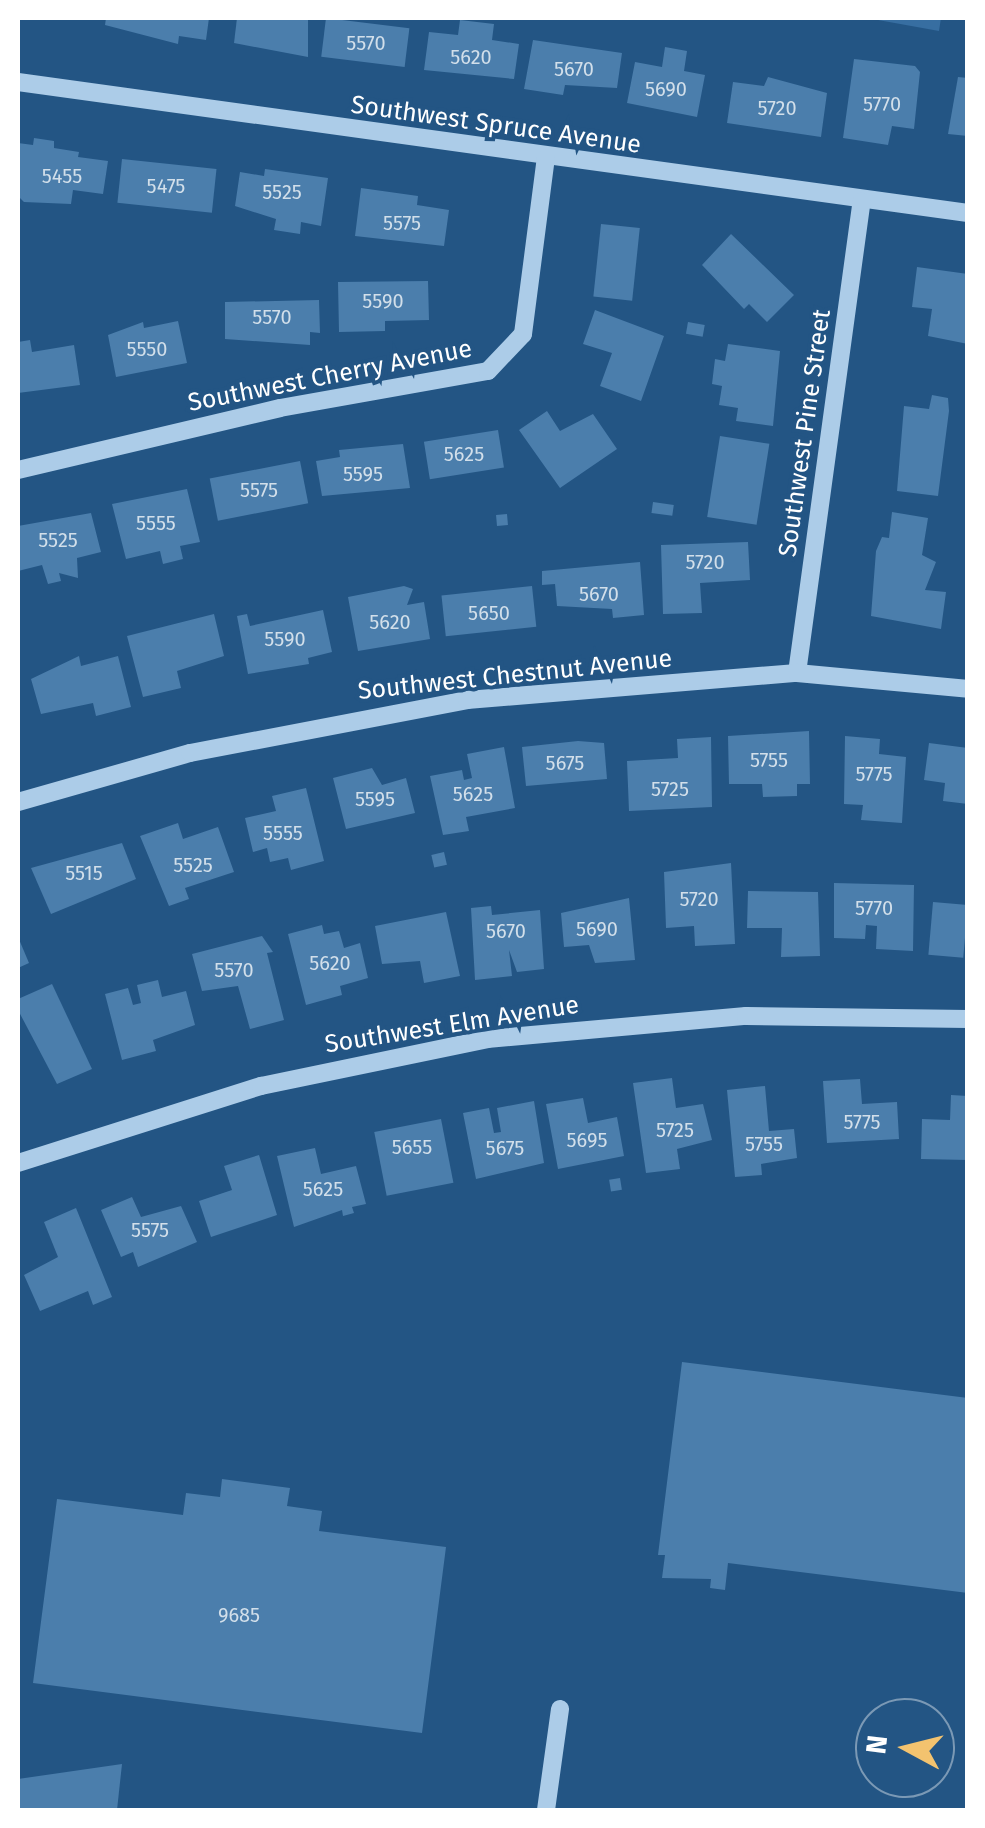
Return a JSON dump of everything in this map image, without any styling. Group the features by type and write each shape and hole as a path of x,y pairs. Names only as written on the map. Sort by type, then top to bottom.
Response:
{"street":[{"name":"Southwest Spruce Avenue","path":"18,82 546,158 968,213"},
{"name":"Southwest Cherry Avenue","path":"18,470 280,408 488,371 523,334 546,158"},
{"name":"Southwest Pine Street","path":"797,672 862,201"},
{"name":"Southwest Chestnut Avenue","path":"18,802 190,753 345,719 485,698 797,672 968,688"},
{"name":"Southwest Elm Avenue","path":"18,1163 261,1086 487,1040 746,1016 968,1019"},
{"path":"546,1810 560,1709"}],"shaded area":[{"path":"867,18 941,18 939,31"}],"building":[{"path":"106,18 209,18 206,40 179,36 178,44 105,25"},
{"path":"237,18 308,18 308,57 234,43"},
{"path":"326,18 409,28 405,67 321,57"},
{"path":"460,20 494,24 492,40 519,44 514,79 424,70 429,32 458,35"},
{"path":"533,40 622,53 617,88 565,85 563,95 524,89"},
{"path":"665,47 687,51 684,71 705,75 697,117 627,103 635,62 662,67"},
{"path":"854,59 915,66 920,72 914,129 892,126 888,145 843,138"},
{"path":"768,77 827,93 821,137 727,123 733,82 764,86"},
{"path":"958,77 968,78 968,136 948,134"},
{"path":"34,138 54,141 54,148 79,152 78,157 108,161 103,194 73,190 71,204 24,202 18,196 18,143 33,145"},
{"path":"122,159 216,169 212,213 117,203"},
{"path":"265,169 328,178 321,226 301,222 300,234 274,230 276,219 235,206 240,172 264,176"},
{"path":"361,188 418,196 417,205 449,210 444,246 355,236"},
{"path":"601,224 640,228 632,301 593,297"},
{"path":"731,234 794,295 767,322 749,304 744,309 702,265"},
{"path":"917,267 968,274 968,344 928,336 932,309 912,307"},
{"path":"428,281 429,320 385,321 385,331 339,332 338,282"},
{"path":"319,300 320,333 310,332 310,345 225,339 225,302"},
{"path":"595,310 664,336 641,401 600,386 612,353 583,344"},
{"path":"178,321 187,363 116,377 108,335 143,322 144,328"},
{"path":"688,322 705,325 703,337 686,334"},
{"path":"30,340 32,352 74,345 80,385 18,393 18,342"},
{"path":"728,344 780,351 773,426 736,421 738,408 719,405 722,386 712,384 715,359 725,361"},
{"path":"932,395 948,398 949,411 938,496 897,491 904,406 929,409"},
{"path":"547,411 560,431 593,414 617,449 560,488 519,430"},
{"path":"498,430 504,468 430,479 424,442"},
{"path":"720,436 769,444 757,525 707,517"},
{"path":"403,444 410,488 322,496 316,461 340,457 339,450"},
{"path":"300,461 308,503 218,521 210,479"},
{"path":"187,489 200,542 180,546 183,559 163,564 160,551 126,559 112,504"},
{"path":"653,502 674,505 672,516 651,513"},
{"path":"892,512 928,518 922,555 936,562 925,590 946,592 941,629 871,616 876,551 882,537 889,538"},
{"path":"91,513 101,552 77,558 78,578 59,573 61,581 48,584 42,565 18,571 18,526"},
{"path":"507,514 508,525 497,526 496,515"},
{"path":"748,542 750,580 700,583 702,613 663,614 661,545"},
{"path":"640,562 644,615 613,618 612,609 557,606 555,584 542,585 542,571"},
{"path":"404,586 413,589 407,605 424,602 430,639 358,651 348,597"},
{"path":"532,586 536,627 446,636 441,596"},
{"path":"323,610 332,652 308,658 309,664 248,674 237,616 247,614 250,626"},
{"path":"214,614 224,656 177,671 181,688 143,697 127,636"},
{"path":"79,656 81,666 118,656 131,707 96,716 93,703 41,714 31,679"},
{"path":"809,731 810,784 797,784 797,796 763,797 762,784 729,784 728,736"},
{"path":"845,736 880,739 879,754 906,757 902,823 861,820 863,805 844,804"},
{"path":"711,737 712,807 629,811 627,761 678,758 677,739"},
{"path":"578,741 604,743 607,779 526,786 522,747"},
{"path":"929,743 968,748 968,804 943,801 945,783 924,780"},
{"path":"504,747 515,808 466,817 469,831 443,835 430,776 462,770 464,780 472,778 467,754"},
{"path":"372,768 382,785 406,778 415,813 346,829 333,778"},
{"path":"306,788 324,861 291,870 288,858 270,862 267,848 253,852 245,818 276,811 272,796"},
{"path":"178,823 183,839 218,827 234,872 185,888 189,899 169,906 140,836"},
{"path":"122,843 136,879 51,914 31,868"},
{"path":"444,852 447,865 434,868 431,855"},
{"path":"731,863 735,944 695,946 694,926 666,928 664,872"},
{"path":"834,883 914,885 913,951 876,949 877,926 866,925 865,939 834,938"},
{"path":"748,891 818,892 820,956 781,957 782,928 747,928"},
{"path":"629,898 635,960 595,963 589,945 564,947 561,913"},
{"path":"933,902 968,905 963,958 928,955"},
{"path":"491,906 492,915 540,910 544,969 517,972 509,950 512,976 475,980 471,908"},
{"path":"446,912 460,976 424,983 420,961 382,964 375,926"},
{"path":"322,925 324,934 339,931 344,948 360,943 368,978 340,986 342,995 306,1005 288,934"},
{"path":"262,936 273,952 267,953 284,1020 250,1029 238,986 202,991 192,954"},
{"path":"18,937 29,963 18,968"},
{"path":"158,980 162,997 186,991 195,1025 153,1040 156,1051 122,1060 105,994 128,988 133,1005 141,1003 137,985"},
{"path":"52,984 92,1069 57,1084 18,1010 18,999"},
{"path":"672,1078 676,1108 703,1104 712,1140 677,1149 680,1169 646,1173 633,1083"},
{"path":"860,1079 862,1104 897,1102 899,1139 827,1143 823,1081"},
{"path":"765,1086 769,1131 794,1129 797,1158 761,1164 762,1175 735,1177 727,1090"},
{"path":"951,1095 968,1096 968,1160 921,1159 922,1119 950,1120"},
{"path":"583,1098 588,1123 617,1117 624,1156 558,1169 546,1104"},
{"path":"534,1101 544,1163 476,1179 463,1113 489,1108 494,1133 501,1132 497,1108"},
{"path":"441,1119 453,1183 387,1196 374,1132"},
{"path":"315,1148 321,1174 356,1166 366,1204 352,1207 354,1213 343,1216 342,1210 294,1227 277,1156"},
{"path":"259,1155 277,1215 211,1237 199,1201 232,1190 224,1166"},
{"path":"620,1178 622,1190 611,1192 609,1180"},
{"path":"132,1197 141,1217 181,1206 197,1242 138,1267 133,1252 121,1257 101,1210"},
{"path":"76,1208 112,1297 93,1305 88,1291 40,1311 24,1275 58,1257 44,1222"},
{"path":"682,1362 968,1398 968,1593 728,1563 725,1590 710,1588 711,1579 662,1578 665,1555 658,1555"},
{"path":"222,1479 290,1488 287,1506 322,1511 319,1531 446,1547 422,1733 33,1683 57,1499 183,1515 186,1493 220,1497"},
{"path":"122,1764 117,1810 18,1810 18,1779"}]}
